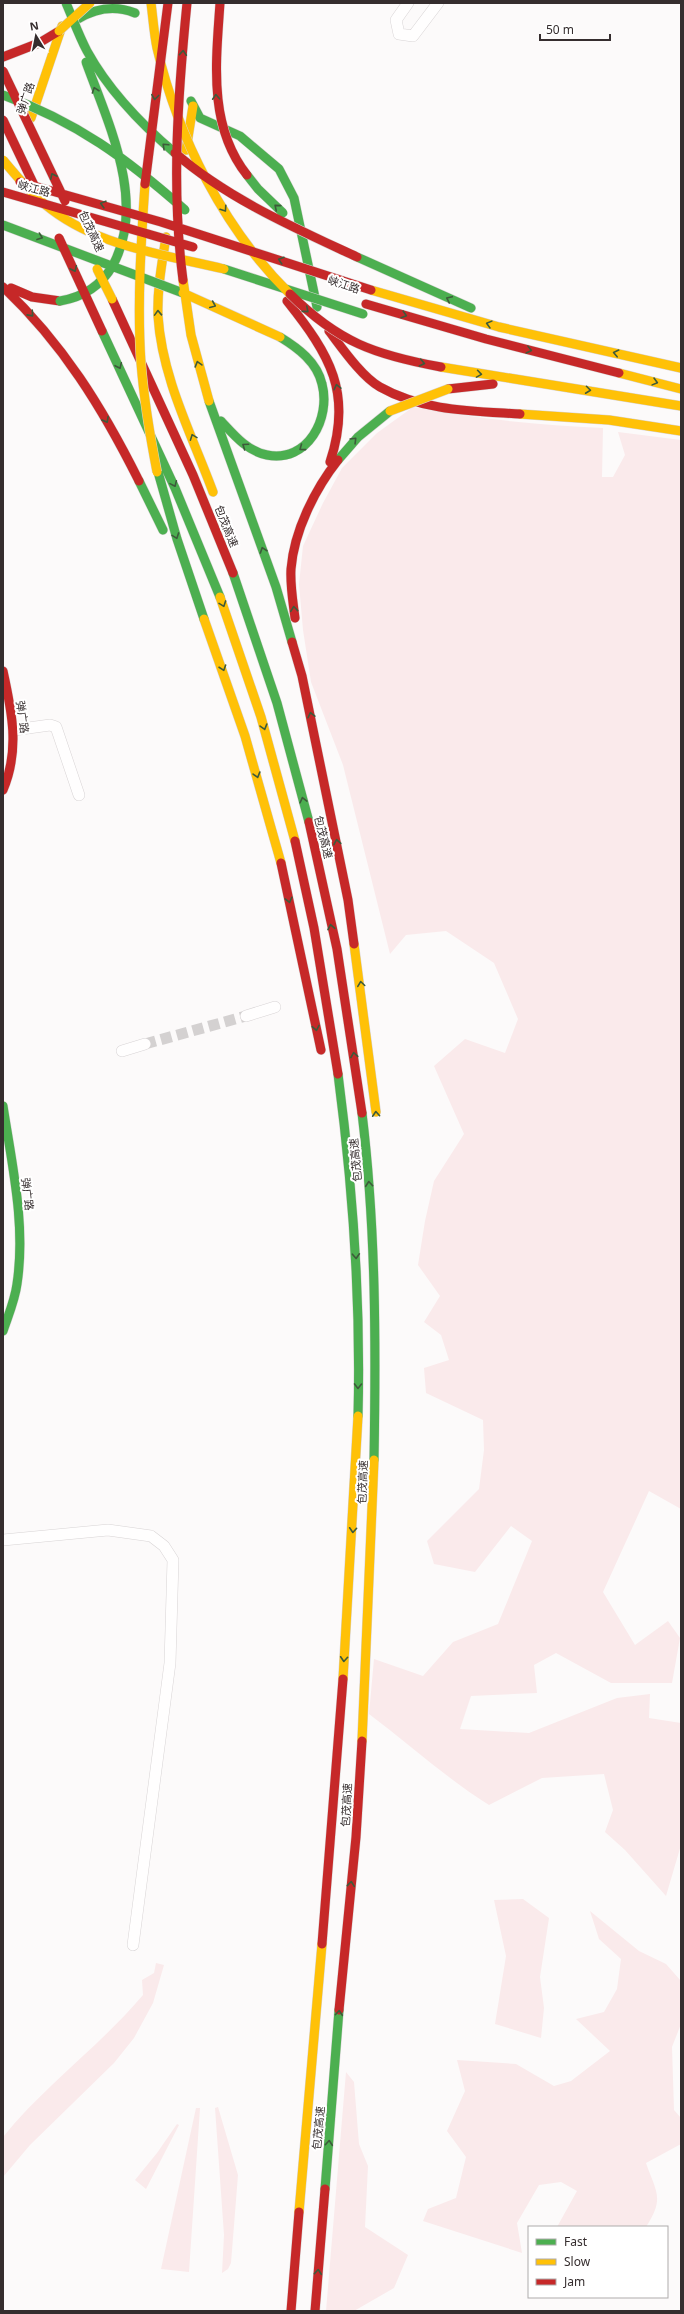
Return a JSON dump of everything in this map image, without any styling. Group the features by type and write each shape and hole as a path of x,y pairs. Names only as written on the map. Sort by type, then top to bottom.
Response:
{"main road":[{"path":"3,57 39,43 59,32 90,3"},
{"path":"130,3 135,13 152,31"},
{"path":"140,3 152,31 181,77 193,106 200,118 240,136 279,169 294,198 316,306 338,344 379,387 414,402 438,407 609,420 681,431"},
{"path":"151,3 156,47 164,76 186,136 221,204 260,260 301,305 322,324 346,339 375,351 441,367 681,406"},
{"path":"168,3 145,186 140,289 140,350 145,404 157,472 173,526 246,737 290,904 322,1057"},
{"path":"187,3 179,125 179,220 181,267 187,314 196,358 209,401 276,587 302,676 327,790 348,900 369,1048 376,1123"},
{"path":"220,3 216,99 223,137 233,157 258,190 290,218 357,257"},
{"path":"3,286 32,297 46,300 60,301 74,299 89,292 102,282 120,254 125,236 127,217 125,185 68,6"},
{"path":"68,6 93,57 111,86 129,110 167,148 204,177 237,197 303,232 486,314 592,348"},
{"name":"弹广路","path":"3,201 6,184 24,139 68,6"},
{"path":"59,34 80,17 98,10 114,6 135,13"},
{"name":"包茂高速","path":"3,71 112,299 187,465 236,582 288,743 319,864 334,939 361,1105 371,1213 375,1278 377,1340 374,1481 357,1829 348,1908 315,2311"},
{"path":"3,95 32,105 61,118 99,140 138,169 191,214"},
{"path":"193,106 190,131 162,259 158,303 159,326 170,374 216,502"},
{"name":"包茂高速","path":"3,120 102,330 194,531 238,646 269,745 300,868 321,969 341,1092 354,1217 360,1343 356,1479 333,1827 324,1905 291,2311"},
{"path":"3,139 52,226"},
{"path":"3,160 43,205 79,228 98,238 261,279 367,316"},
{"name":"峡江路","path":"6,184 105,220 200,250"},
{"name":"峡江路","path":"6,184 124,211 449,314 681,368"},
{"path":"202,224 243,259"},
{"path":"3,225 166,285 280,337 296,346 309,359 319,375 324,392 324,409 320,425 310,442 298,452 282,456 264,455 252,450 239,441 227,430 209,401"},
{"name":"峡江路","path":"321,289 256,270 287,301 316,339 335,377 340,400 340,419 332,458 323,479"},
{"path":"3,286 41,325 90,393 145,493 210,631"},
{"name":"峡江路","path":"363,302 486,339 681,389"},
{"path":"424,331 486,339"},
{"path":"302,676 291,569 303,524 323,479 336,460 357,437 390,411 407,403 448,389 496,384 549,385"},
{"path":"220,516 236,582"},
{"name":"弹广路","path":"3,671 14,730 15,749 11,768 3,790"},
{"name":"弹广路","path":"3,1106 18,1203 21,1244 17,1286 3,1332"},
{"path":"333,1110 354,1217"},
{"path":"375,1278 378,1174"}],"street":[{"path":"408,3 396,20 399,34 413,36 438,3"},
{"path":"14,730 50,725 56,727 79,795"},
{"path":"246,1016 275,1007"},
{"path":"122,1051 145,1044"},
{"path":"3,1540 108,1530 150,1536 164,1546 173,1560 170,1663 158,1767 133,1945"}],"shaded area":[{"path":"413,407 508,421 603,428 602,477 613,477 625,455 618,432 681,440 681,1509 649,1491 603,1592 635,1645 668,1621 680,1638 672,1683 611,1683 556,1653 534,1665 537,1693 471,1696 460,1729 529,1733 617,1698 650,1694 649,1718 681,1723 681,1845 666,1896 625,1850 605,1832 613,1810 604,1774 542,1778 489,1805 473,1795 369,1714 374,1659 423,1676 453,1642 498,1624 532,1541 511,1526 475,1572 434,1564 427,1541 479,1489 484,1450 483,1420 426,1393 424,1368 449,1360 441,1335 424,1322 440,1296 418,1265 425,1221 434,1181 464,1134 434,1066 465,1039 505,1053 518,1019 494,963 446,931 406,935 390,954 343,765 311,682 303,630 299,584 303,546 323,503 342,468 377,433"},
{"path":"523,1899 549,1918 540,1977 544,2008 541,2038 495,2024 506,1956 494,1900"},
{"path":"590,1911 639,1951 666,1964 681,1981 681,2024 672,2047 674,2110 681,2118 681,2144 646,2163 657,2195 655,2209 647,2226 558,2226 577,2191 561,2182 539,2185 517,2223 522,2253 423,2221 428,2209 456,2198 466,2157 447,2131 465,2091 457,2060 516,2064 554,2086 571,2081 610,2051 576,2019 604,2012 617,1989 621,1959 599,1939"},
{"path":"156,1963 164,1965 153,2003 134,2038 114,2063 30,2145 3,2177 3,2137 19,2118 109,2031 143,1995 142,1980 154,1973"},
{"path":"346,2072 354,2082 359,2144 368,2166 365,2227 408,2255 394,2288 354,2311 326,2311"},
{"path":"218,2107 238,2175 231,2263 228,2269 222,2273 224,2235 215,2108"},
{"path":"196,2108 200,2108 189,2272 161,2269"},
{"path":"177,2124 179,2125 146,2189 135,2180 157,2153"}],"tunnel":[{"path":"145,1044 246,1016"}],"traffic: fast":[{"path":"66,3 87,51 105,80 138,119 175,153"},
{"path":"78,19 92,12 113,8 135,13"},
{"path":"60,301 77,297 97,285 103,279 113,265 123,241 126,215 125,189 113,136 86,62"},
{"path":"3,95 54,117 100,143 142,174 185,210"},
{"path":"191,101 200,118 240,136 279,169 294,198 317,307"},
{"path":"247,175 258,189 283,213"},
{"path":"3,225 183,293"},
{"path":"357,257 471,308"},
{"path":"224,269 363,314"},
{"path":"102,331 175,488 220,597"},
{"path":"221,421 247,446 267,455 282,456 294,452 305,445 313,435 319,424 323,411 324,397 322,384 316,369 306,356 280,337"},
{"path":"209,401 276,587 292,642"},
{"path":"338,460 358,437 390,411"},
{"path":"158,472 177,539 204,619"},
{"path":"139,481 163,530"},
{"path":"233,573 277,703 309,822"},
{"path":"338,1074 348,1159 355,1245 359,1373 358,1416"},
{"path":"3,1106 17,1195 20,1240 16,1290 3,1331"},
{"path":"362,1113 367,1156 374,1287 374,1460"},
{"path":"325,2189 339,2010"}],"traffic: slow":[{"path":"59,31 90,3"},
{"path":"151,3 156,43 166,82 177,115 191,148 224,211 244,241 290,294"},
{"path":"31,118 62,26"},
{"path":"186,150 193,106"},
{"path":"3,160 45,205 71,223 91,233 157,254 224,269"},
{"path":"145,184 139,318 141,363 157,472"},
{"path":"166,237 158,296 158,316 165,362 179,406 213,492"},
{"path":"97,269 112,299"},
{"path":"183,280 191,335 209,401"},
{"path":"371,290 499,327 681,368"},
{"path":"183,293 280,337"},
{"path":"441,367 681,406"},
{"path":"619,373 681,389"},
{"path":"390,411 448,389"},
{"path":"520,414 609,420 681,431"},
{"path":"220,597 261,717 295,841"},
{"path":"204,619 245,736 281,863"},
{"path":"354,944 376,1112"},
{"path":"343,1679 358,1416"},
{"path":"362,1741 374,1460"},
{"path":"299,2212 322,1944"}],"traffic: jam":[{"path":"145,184 168,3"},
{"path":"183,280 177,211 177,141 187,3"},
{"path":"220,3 217,48 217,93 220,115 234,156 247,175"},
{"path":"3,57 39,43 59,31"},
{"path":"3,71 65,201"},
{"path":"3,120 34,185"},
{"path":"175,153 217,185 286,223 357,257"},
{"path":"20,182 161,222 371,290"},
{"path":"3,192 193,247"},
{"path":"59,238 102,331"},
{"path":"3,287 44,331 80,378 111,427 139,481"},
{"path":"11,288 32,297 60,301"},
{"path":"290,294 325,324 341,335 359,344 396,357 441,367"},
{"path":"112,299 193,475 233,573"},
{"path":"287,301 315,339 326,357 333,376 338,395 339,415 337,437 330,462"},
{"path":"366,304 486,339 619,373"},
{"path":"329,331 366,376 380,387 396,395 413,401 448,408 520,414"},
{"path":"448,389 493,384"},
{"path":"295,618 291,569 296,540 314,497 321,484 338,460"},
{"path":"292,642 302,676 348,900 354,944"},
{"path":"3,671 13,731 11,760 3,790"},
{"path":"309,822 337,949 362,1113"},
{"path":"295,841 314,928 338,1074"},
{"path":"281,863 321,1050"},
{"path":"322,1944 343,1679"},
{"path":"339,2010 356,1837 362,1741"},
{"path":"315,2311 325,2189"},
{"path":"291,2311 299,2212"}]}
